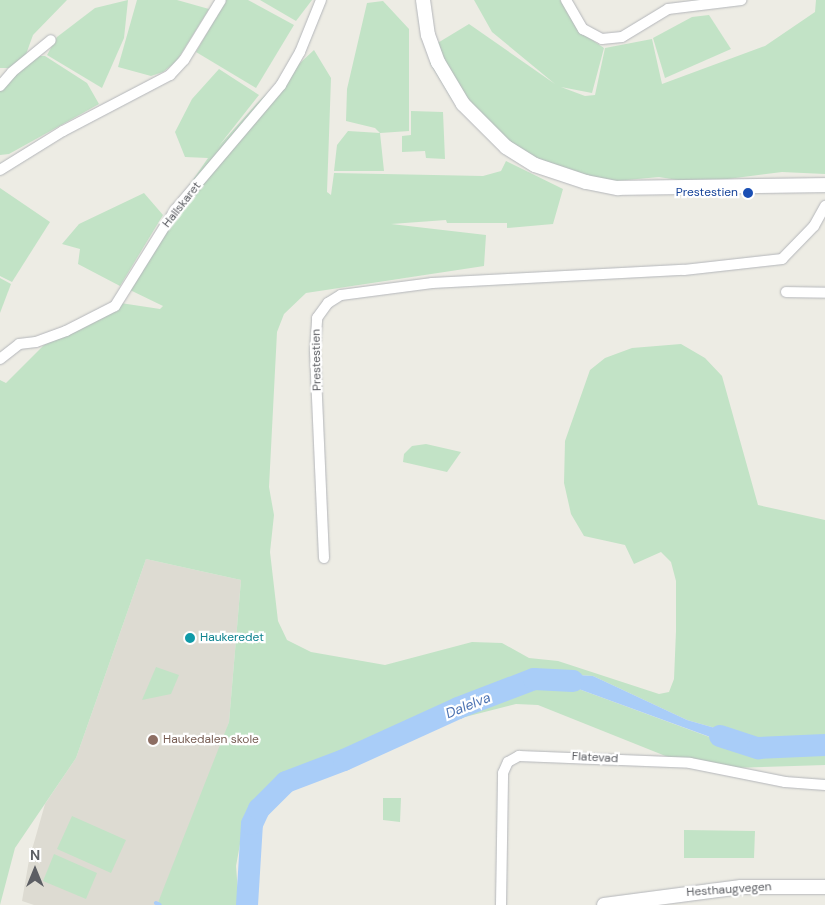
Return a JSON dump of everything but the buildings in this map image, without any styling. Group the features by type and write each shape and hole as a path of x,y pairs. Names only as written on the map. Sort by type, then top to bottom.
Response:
{"main road":[{"path":"423,0 428,35 438,62 462,104 506,147 535,165 577,180 618,188 825,185"},
{"name":"Hesthaugvegen","path":"604,905 741,887 825,887"}],"street":[{"path":"0,170 63,131 170,75 184,60 221,0"},
{"name":"Hallskaret","path":"0,359 19,344 36,342 66,330 115,306 175,210 281,85 300,52 322,0"},
{"path":"566,0 583,29 602,39 622,37 668,9 741,0"},
{"path":"0,86 12,72 52,40"},
{"name":"Prestestien","path":"324,558 315,350 317,318 328,303 341,295 432,283 684,270 782,259 814,226 825,206"},
{"path":"786,292 825,293"},
{"name":"Flatevad","path":"501,905 503,773 508,762 519,756 690,763 785,782 825,784"}],"shaded area":[{"name":"Haukedalen skole","path":"146,559 241,580 229,722 201,806 157,905 34,905 22,901 29,860 45,804 76,758"}],"green space":[{"path":"0,0 67,0 33,35 21,68 0,68"},
{"path":"128,0 124,38 102,88 47,55 57,37 95,8"},
{"path":"137,0 177,0 209,9 176,62 163,72 151,76 118,67"},
{"path":"226,0 248,0 294,25 256,88 196,52"},
{"path":"260,0 312,0 296,21"},
{"path":"474,0 560,0 582,33 604,48 592,93 561,87 585,96 595,95 605,48 652,39 662,84 765,46 815,12 816,0 825,0 825,174 782,172 697,183 659,177 595,183 546,172 484,133 451,98 430,63 431,47 469,24 555,84 492,32"},
{"path":"383,1 409,29 409,131 380,133 375,128 346,121 347,89 367,3"},
{"path":"709,15 731,49 665,78 653,38 692,17"},
{"path":"314,50 331,78 327,192 331,195 334,173 483,176 501,171 506,161 563,189 553,224 507,228 507,223 447,223 446,220 391,224 486,235 484,266 306,293 284,314 277,332 269,487 274,515 270,552 278,621 287,640 311,652 385,665 472,642 502,643 529,658 558,661 659,694 669,692 674,679 676,631 676,581 671,562 661,552 634,564 625,545 584,536 571,514 564,483 565,441 590,370 605,358 632,348 681,344 705,358 722,376 758,505 825,520 825,736 748,738 759,755 765,756 825,749 825,765 698,769 538,705 516,704 465,717 293,775 274,786 263,797 252,809 243,828 236,866 239,905 157,905 229,722 241,580 146,559 76,758 15,848 0,905 0,380 6,383 44,345 114,302 160,309 163,306 130,290 172,210 208,158 185,157 175,132 192,99 219,69 259,95 218,147 257,103","holes":["546,673 593,676 687,720 743,736 753,753 565,684 543,684"]},
{"path":"39,56 45,56 87,83 99,104 9,154 0,155 0,91 21,68"},
{"path":"411,111 443,112 445,159 426,158 425,151 402,152 402,136 411,135"},
{"path":"348,131 380,133 384,171 334,171 337,145"},
{"path":"0,188 50,222 12,282 0,276"},
{"path":"144,193 163,215 120,286 78,264 80,249 62,244 79,224"},
{"path":"0,278 11,284 0,313"},
{"path":"426,444 461,452 447,472 403,462 404,454 412,446"},
{"path":"156,667 179,675 171,694 142,700"},
{"path":"383,798 401,798 400,822 383,820"},
{"path":"72,816 126,840 111,873 57,849"},
{"path":"684,830 755,831 754,858 684,858"},
{"path":"54,854 97,873 86,899 43,881"}],"water":[{"path":"546,673 593,676 687,720 743,736 754,753 565,684 543,684"},
{"path":"825,736 825,749 765,756 759,755 747,738 761,740"}],"waterway":[{"name":"Dalelva","path":"247,905 252,824 259,809 286,782 344,760 458,708 534,679 573,681"},
{"name":"Dalelva","path":"720,736 758,748 825,745"},
{"path":"156,903 160,905"}],"place":[{"name":"Prestestien","path":"748,193"},
{"name":"Haukeredet","path":"190,638"},
{"name":"Haukedalen skole","path":"153,740"}]}
